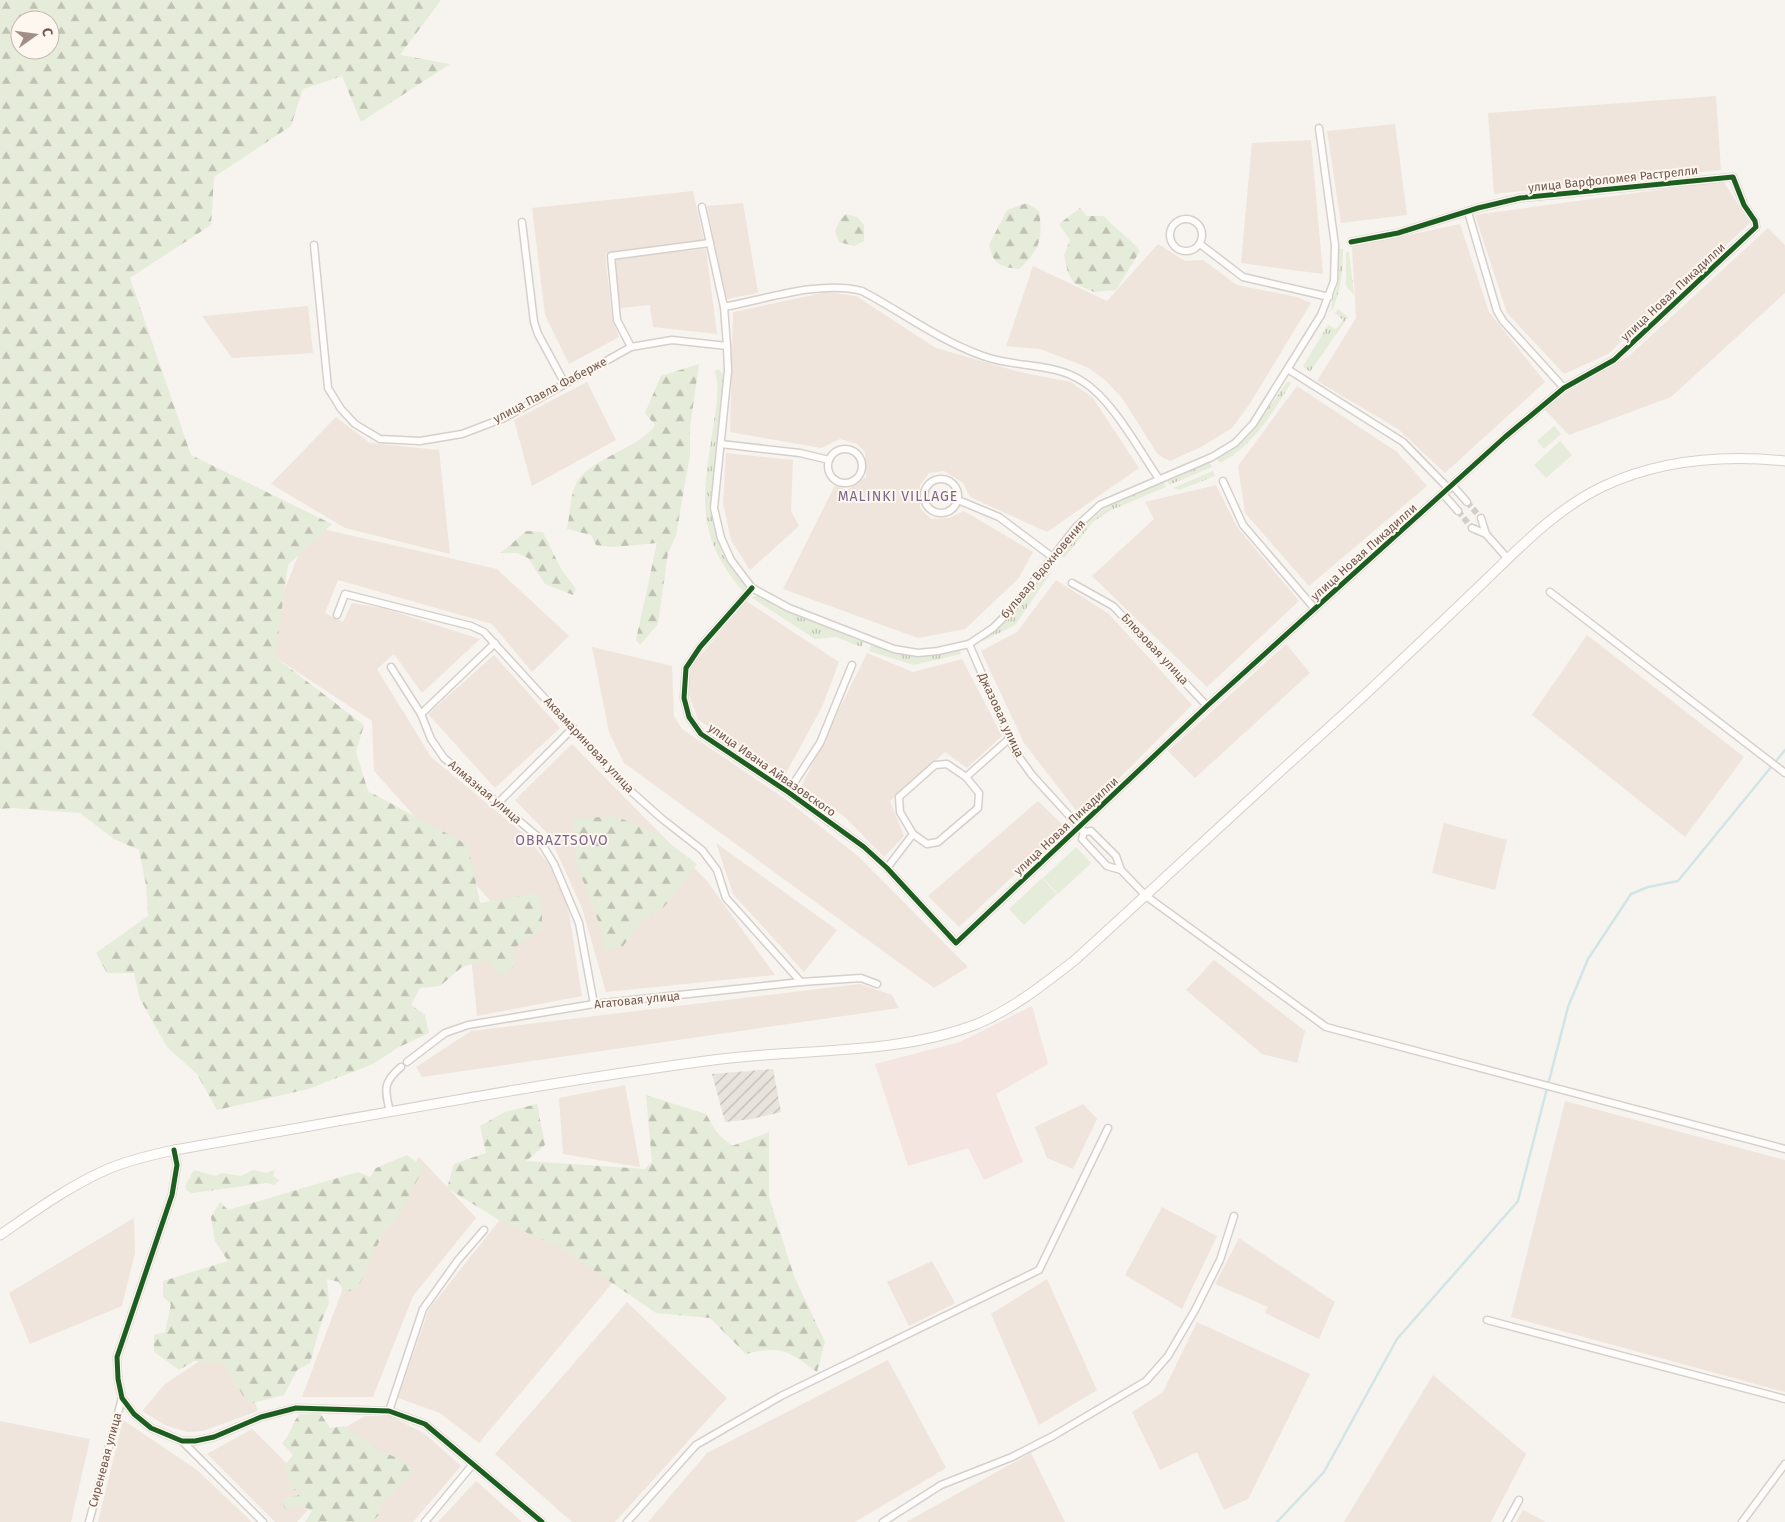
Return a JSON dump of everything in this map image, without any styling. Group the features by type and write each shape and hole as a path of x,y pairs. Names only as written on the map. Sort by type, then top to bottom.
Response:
{"street":[{"name":"бульвар Вдохновения","path":"702,207 724,307 728,371 714,508 721,538 731,560 752,588 789,608 894,649 918,653 969,644 993,628 1011,610 1051,556 1076,527 1100,505 1212,457 1235,444 1253,424 1289,370 1321,315 1334,281 1336,245 1319,128"},
{"name":"улица Варфоломея Растрелли","path":"1351,242 1398,233 1520,198 1733,177"},
{"name":"улица Новая Пикадилли","path":"956,944 1082,830 1207,706 1505,437 1564,388 1614,360 1753,232 1756,227 1755,221 1744,205 1733,177"},
{"path":"1468,212 1497,310 1503,321 1564,388"},
{"path":"1186,218 1196,222 1202,230 1200,244 1188,251 1178,249 1171,240 1173,225 1186,218"},
{"path":"522,222 534,322 538,334 564,382"},
{"path":"631,347 617,320 611,256 710,243"},
{"path":"1200,244 1243,277 1329,297"},
{"name":"улица Павла Фаберже","path":"314,245 328,388 341,409 355,424 380,439 420,441 462,434 504,418 564,382 631,347 672,340 727,346"},
{"path":"724,307 826,288 848,288 862,291 965,350 992,359 1057,370 1082,381 1103,397 1159,479"},
{"path":"1289,370 1403,442 1467,502"},
{"path":"721,444 800,454 829,460"},
{"path":"852,450 862,462 861,474 852,482 841,483 831,476 829,460 836,452 852,450"},
{"path":"0,1235 75,1186 108,1169 136,1158 390,1112 715,1060 920,1039 975,1024 1000,1013 1038,989 1074,960 1334,724 1545,525 1578,501 1603,486 1630,475 1662,466 1726,458 1785,461"},
{"path":"938,480 944,480 956,489 958,500 947,512 936,512 927,506 924,495 929,485 938,480"},
{"path":"1223,481 1243,525 1316,609"},
{"path":"1443,494 1458,511"},
{"path":"958,500 999,517 1051,556"},
{"path":"1481,518 1486,534 1508,559"},
{"path":"1472,528 1486,534"},
{"name":"Блюзовая улица","path":"1072,583 1113,606 1207,706"},
{"name":"улица Ивана Айвазовского","path":"752,588 700,648 686,668 684,698 689,717 701,734 788,792 864,847 887,868 956,944"},
{"path":"1550,592 1785,773"},
{"name":"Аквамариновая улица","path":"337,615 345,594 471,626 484,632 623,784 661,818 702,850 717,870 726,898 801,982"},
{"path":"421,714 494,643"},
{"name":"Джазовая улица","path":"969,644 1016,753 1032,775 1082,830"},
{"path":"788,792 820,743 852,665"},
{"name":"Алмазная улица","path":"391,667 421,714 431,739 444,758 499,802 537,836 554,864 579,923 594,1004"},
{"path":"499,802 573,728"},
{"path":"966,777 1010,738"},
{"path":"947,764 966,777 979,793 978,808 938,842 927,844 913,834 900,812 899,797 935,765 947,764"},
{"path":"1121,870 1107,866 1082,839 1082,830 1091,831 1116,856 1121,870 1146,896 1326,1027 1785,1149"},
{"path":"887,868 913,834"},
{"name":"Агатовая улица","path":"407,1062 445,1033 468,1025 594,1004 801,982 861,978 877,984"},
{"path":"390,1112 386,1091 387,1082 401,1067"},
{"path":"627,1522 696,1445 781,1396 1038,1270 1108,1128"},
{"path":"174,1150 178,1165 172,1195 117,1357 118,1379 122,1398 134,1414 151,1428 182,1441 195,1442 214,1437 261,1417 296,1408 389,1411 425,1424 542,1522"},
{"path":"883,1522 941,1485 1012,1456 1053,1436 1146,1381 1168,1356 1195,1310 1220,1260 1234,1216"},
{"path":"389,1411 424,1309 458,1260 484,1230"},
{"path":"1488,1320 1785,1399"},
{"name":"Сиреневая улица","path":"89,1522 122,1398"},
{"path":"182,1441 262,1522"},
{"path":"425,1522 473,1464"},
{"path":"1742,1522 1785,1464"},
{"path":"1507,1522 1519,1500"}],"shaded area":[{"path":"1716,96 1721,170 1494,194 1488,113"},
{"path":"1395,124 1407,215 1341,223 1327,131"},
{"path":"1311,140 1323,274 1241,263 1252,143"},
{"path":"1723,181 1750,223 1608,354 1564,374 1507,313 1475,215"},
{"path":"693,191 704,241 605,253 612,319 619,337 569,364 545,315 532,208"},
{"path":"743,203 758,293 726,299 707,206"},
{"path":"1460,224 1489,312 1545,382 1445,473 1398,429 1317,381 1356,318 1352,247"},
{"path":"1768,228 1785,245 1785,293 1671,397 1569,435 1544,409 1568,392 1629,356"},
{"path":"1158,244 1185,261 1203,260 1237,285 1297,297 1311,303 1249,405 1232,428 1201,447 1170,461 1157,453 1122,398 1105,380 1087,367 1040,349 1006,346 1033,266 1107,301"},
{"path":"706,249 717,334 653,327 650,305 620,308 614,258"},
{"path":"827,292 856,296 936,348 1020,372 1071,382 1093,398 1139,468 1047,532 970,497 963,483 944,471 929,473 920,485 920,508 931,519 949,518 964,511 1033,552 1018,579 965,629 918,638 783,589 835,485 847,490 866,477 865,452 857,444 840,439 821,448 730,432 733,312"},
{"path":"308,306 313,353 232,358 202,316"},
{"path":"587,382 616,440 532,486 514,420"},
{"path":"1297,386 1397,452 1427,486 1309,586 1245,513 1238,466"},
{"path":"336,417 370,443 439,450 450,554 345,528 271,484"},
{"path":"726,453 793,460 791,511 799,526 750,570 731,540 723,503"},
{"path":"1216,485 1237,527 1299,601 1207,687 1092,576 1154,519 1145,502"},
{"path":"310,526 497,569 569,636 532,672 492,624 338,580 325,613 343,622 352,603 386,609 480,639 422,693 394,654 377,669 431,757 524,834 549,864 568,907 582,996 477,1016 470,947 520,934 374,771 372,721 261,648"},
{"path":"1056,580 1109,614 1192,705 1081,817 1024,743 981,651 1017,632"},
{"path":"746,601 839,662 822,707 785,775 698,720 688,692 691,667"},
{"path":"1587,635 1744,757 1685,837 1532,715"},
{"path":"1286,644 1310,673 1195,778 1168,751"},
{"path":"592,647 672,666 674,716 682,729 785,799 858,856 968,967 934,988 624,763 609,732"},
{"path":"867,653 913,672 962,659 1002,736 967,768 945,752 890,801 904,836 884,857 846,818 802,785"},
{"path":"494,655 560,728 495,788 428,714"},
{"path":"572,744 707,881 775,975 606,992 582,908 549,835 515,800"},
{"path":"1038,801 1065,827 959,927 928,896"},
{"path":"1444,823 1507,840 1495,890 1432,873"},
{"path":"716,843 837,930 804,972 733,894"},
{"path":"1214,960 1305,1031 1297,1063 1262,1054 1186,990"},
{"path":"860,984 892,995 899,1008 422,1077 416,1067 471,1031"},
{"path":"1032,1006 1048,1064 996,1094 1023,1162 984,1180 968,1148 908,1166 875,1064 960,1042"},
{"path":"773,1069 781,1112 752,1119 725,1122 712,1074"},
{"path":"625,1085 640,1167 563,1154 559,1098"},
{"path":"1565,1101 1785,1160 1785,1392 1511,1317"},
{"path":"1083,1104 1097,1119 1073,1169 1047,1158 1035,1127"},
{"path":"419,1157 476,1218 413,1296 373,1397 302,1397 345,1283"},
{"path":"1162,1207 1217,1236 1182,1309 1125,1275"},
{"path":"503,1216 629,1263 479,1443 440,1413 398,1398 429,1309"},
{"path":"134,1218 135,1253 122,1306 30,1344 9,1293"},
{"path":"1239,1238 1335,1302 1319,1339 1265,1313 1268,1307 1215,1284"},
{"path":"932,1261 955,1303 909,1326 887,1282"},
{"path":"1047,1279 1097,1390 1039,1425 991,1314"},
{"path":"627,1302 727,1398 615,1522 572,1522 495,1454"},
{"path":"1197,1322 1310,1374 1248,1499 1224,1510 1197,1452 1160,1470 1132,1412 1163,1392"},
{"path":"233,1339 258,1411 203,1431 187,1432 165,1425 142,1411 165,1384"},
{"path":"888,1360 946,1468 855,1522 648,1522 707,1453"},
{"path":"1433,1375 1526,1454 1491,1522 1344,1522"},
{"path":"365,1416 390,1416 424,1433 461,1466 413,1522 349,1522 329,1437"},
{"path":"123,1420 197,1470 252,1522 98,1522"},
{"path":"0,1421 90,1439 71,1522 0,1522"},
{"path":"252,1429 320,1496 297,1522 275,1522 207,1454"},
{"path":"1031,1453 1065,1522 906,1522"},
{"path":"476,1481 522,1522 438,1522"},
{"path":"1523,1510 1546,1522 1516,1522"}],"green space":[{"path":"0,0 441,0 400,55 450,64 361,122 342,76 303,89 291,126 214,177 211,225 130,278 191,455 332,524 288,565 275,657 364,725 356,752 368,791 468,845 480,903 535,893 542,901 542,928 513,949 513,968 500,976 487,960 462,967 440,986 420,988 411,1005 425,1015 429,1033 397,1048 373,1064 308,1089 217,1110 197,1074 167,1047 140,999 134,973 107,973 96,953 148,916 146,885 139,850 114,839 80,813 13,808 0,809"},
{"path":"1027,203 1039,211 1041,229 1036,250 1019,269 1002,266 995,260 989,245 1007,210"},
{"path":"1080,208 1087,216 1104,216 1140,251 1116,290 1094,292 1074,283 1068,273 1064,255 1070,240 1059,224"},
{"path":"846,214 857,217 864,225 864,241 854,246 839,242 835,231 840,220"},
{"path":"1339,249 1343,249 1342,273 1338,296 1332,311 1331,306 1338,284"},
{"path":"1346,252 1349,252 1354,295 1346,286"},
{"path":"1338,309 1348,317 1310,372 1303,366 1328,325 1336,329 1343,320 1335,313"},
{"path":"699,364 690,427 690,455 676,535 668,553 658,624 640,645 636,640 657,543 612,547 596,545 591,535 567,529 572,494 582,475 601,461 637,441 655,425 645,413 661,376"},
{"path":"718,369 724,375 711,510 722,553 746,588 743,591 727,571 716,551 709,533 706,514 707,474 717,399 715,371"},
{"path":"1288,381 1291,383 1261,428 1243,447 1220,463 1217,459 1248,436"},
{"path":"1554,426 1561,434 1544,449 1537,441"},
{"path":"1560,441 1572,455 1546,478 1534,465"},
{"path":"1210,462 1212,467 1169,485 1167,481"},
{"path":"1213,471 1215,476 1179,490 1173,488"},
{"path":"1164,482 1166,487 1111,510 1093,522 1064,558 1059,554 1083,526 1105,509"},
{"path":"526,531 543,532 561,569 576,589 573,595 545,584 528,558 517,553 501,553"},
{"path":"1047,570 1051,573 1015,625 983,641 982,639 1008,619"},
{"path":"759,596 800,617 864,642 861,647 836,637 815,639 752,598"},
{"path":"871,645 915,654 936,654 959,649 961,654 914,665 869,651"},
{"path":"615,816 656,833 697,864 664,907 643,920 623,946 602,951 604,937 575,859 574,819"},
{"path":"1076,847 1091,863 1058,894 1043,878"},
{"path":"1042,878 1057,894 1024,925 1009,909"},
{"path":"646,1095 706,1114 717,1133 732,1146 769,1132 769,1197 794,1276 825,1342 817,1372 799,1359 784,1352 768,1350 746,1354 710,1318 656,1313 561,1248 499,1220 447,1188 454,1164 486,1153 480,1126 505,1112 537,1104 545,1145 526,1161 645,1169 652,1162"},
{"path":"407,1155 424,1167 398,1217 382,1235 358,1288 344,1293 339,1282 327,1279 329,1303 322,1320 310,1363 297,1370 284,1395 248,1404 224,1364 194,1361 179,1370 154,1352 154,1335 165,1332 171,1304 163,1297 163,1281 228,1261 215,1241 211,1217 220,1202 228,1210 358,1172 370,1177 376,1168"},
{"path":"194,1170 216,1176 222,1173 241,1176 253,1170 266,1173 275,1170 273,1176 279,1180 274,1185 267,1183 192,1193 187,1191 185,1186"},
{"path":"320,1413 330,1428 344,1426 384,1453 401,1459 414,1471 383,1503 380,1514 371,1522 305,1522 312,1511 301,1505 285,1509 281,1499 297,1496 305,1488 291,1491 285,1465 293,1455 282,1443 300,1414"}],"waterway":[{"path":"1277,1522 1324,1472 1397,1339 1518,1201 1568,1007 1588,959 1631,894 1648,887 1678,881 1785,750"}],"tunnel":[{"path":"1467,502 1481,518"},
{"path":"1458,511 1472,528"}],"cycle path":[{"path":"752,588 700,647 686,668 684,698 689,717 701,734 788,792 864,847 887,868 956,943 1207,706 1505,437 1564,388 1614,360 1756,227 1755,221 1744,205 1733,177 1520,198 1478,208 1398,233 1351,242"},
{"path":"174,1150 177,1165 172,1195 117,1357 118,1379 122,1398 134,1414 151,1428 182,1441 195,1441 214,1437 261,1417 296,1408 389,1411 425,1424 542,1522"}],"district":[{"name":"MALINKI VILLAGE","path":"898,496"},
{"name":"OBRAZTSOVO","path":"562,840"}]}
